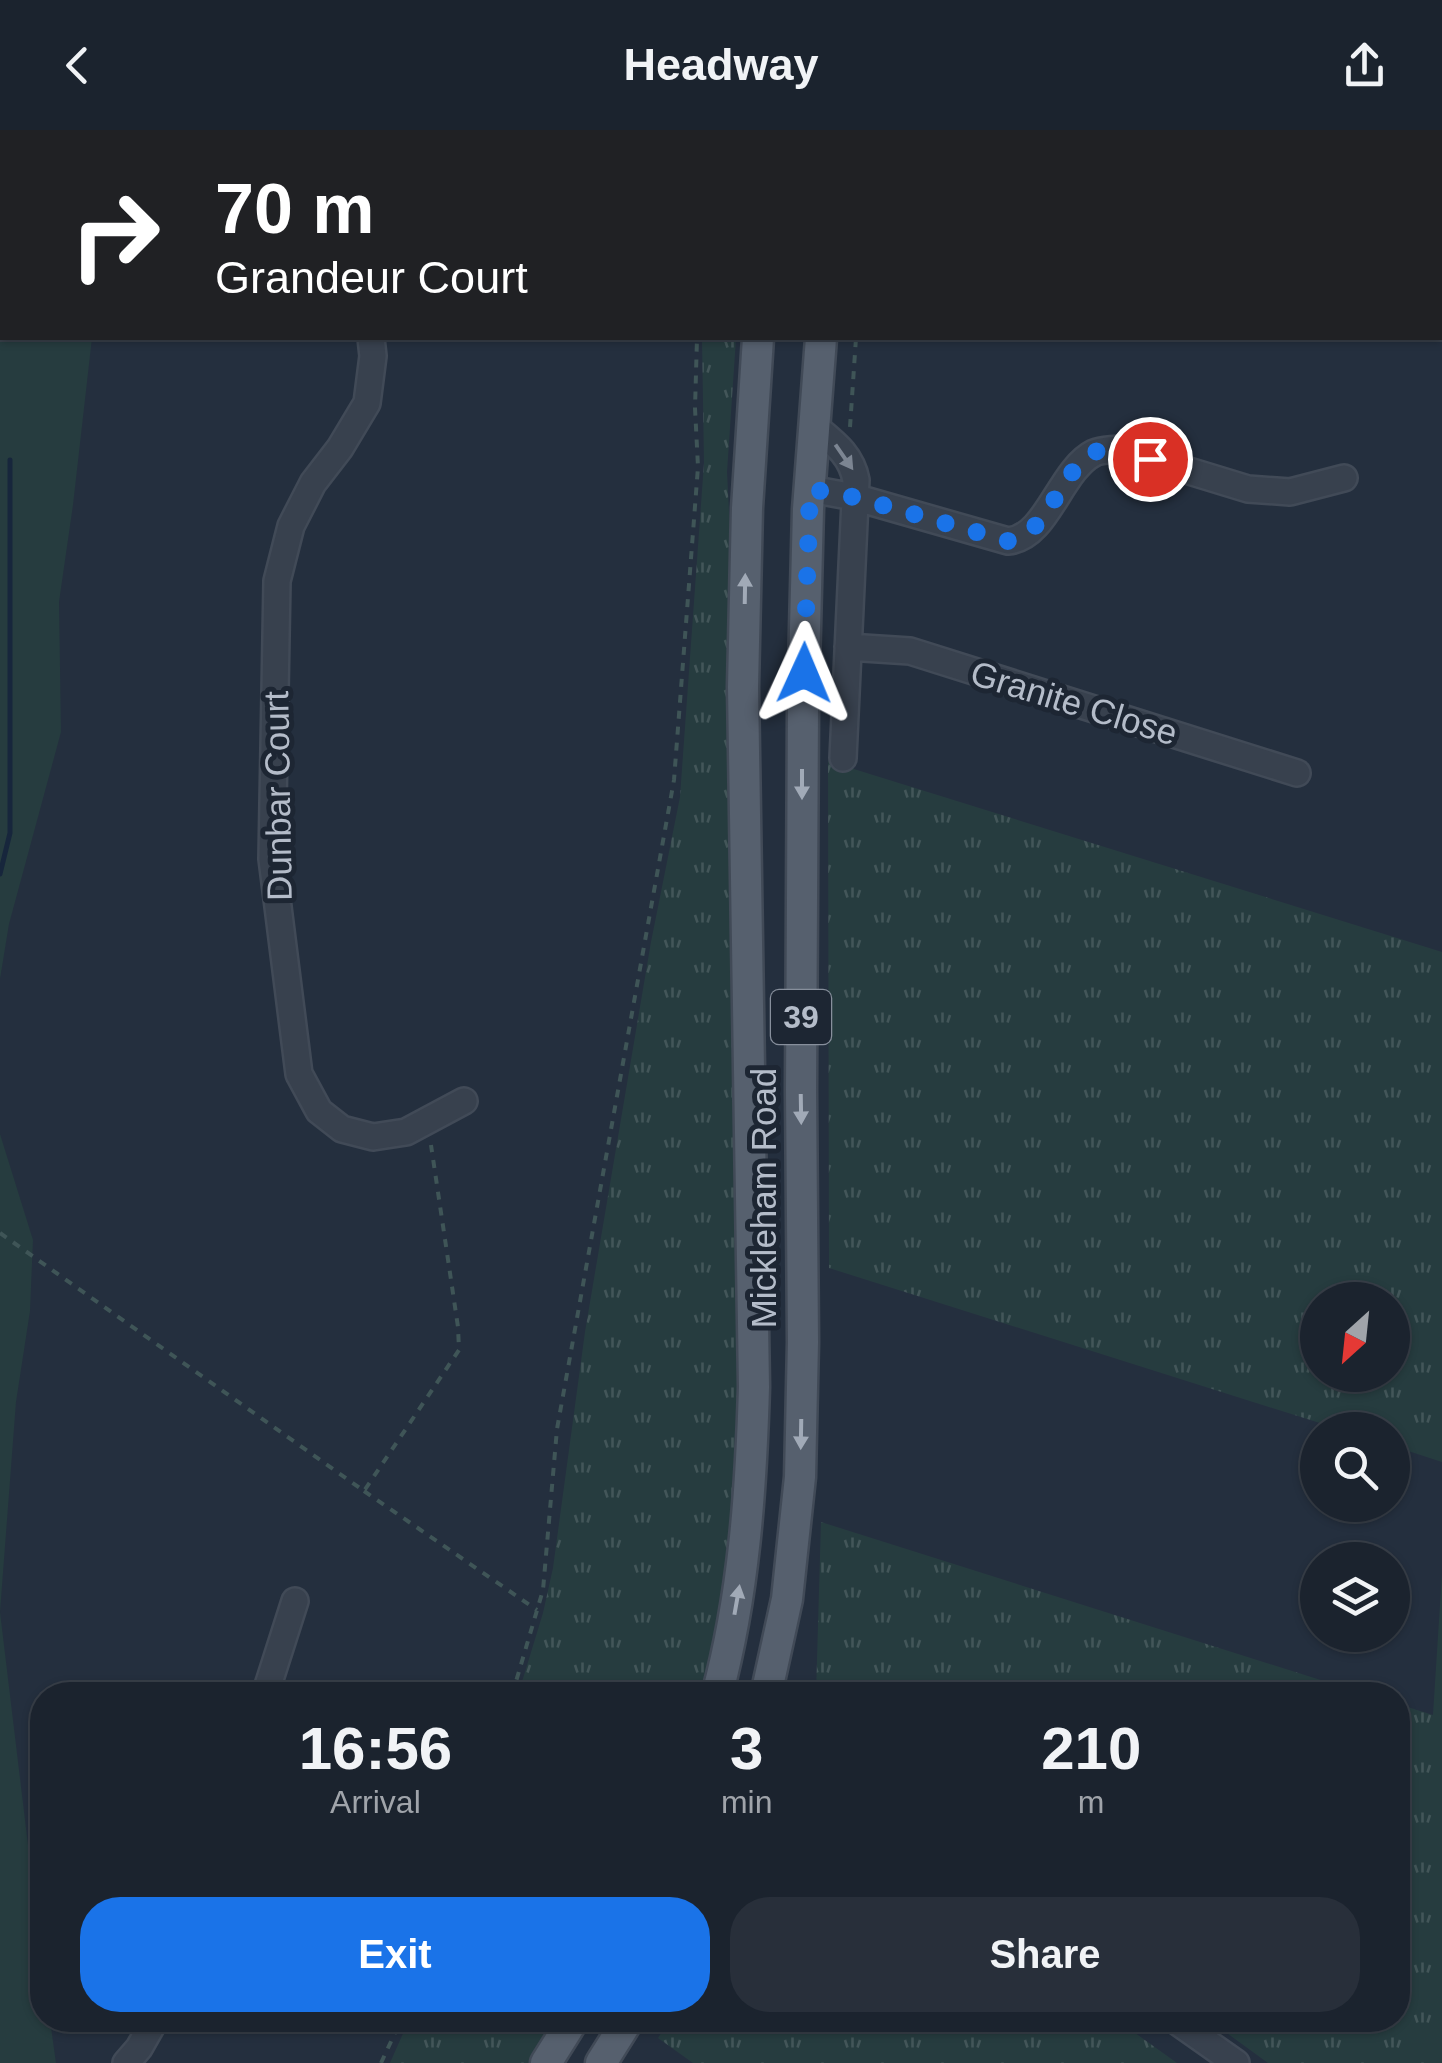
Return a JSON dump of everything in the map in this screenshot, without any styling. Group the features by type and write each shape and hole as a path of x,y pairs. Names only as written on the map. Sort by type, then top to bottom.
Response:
{"main road":[{"name":"Mickleham Road","path":"720,1682 739,1588 751,1472 754,1387 744,687 746,508 757,340"},
{"name":"Mickleham Road","path":"769,1682 787,1599 800,1477 802,740 810,489 821,340"},
{"path":"546,2063 566,2032"},
{"path":"601,2063 622,2032"}],"street":[{"name":"Dunbar Court","path":"372,340 367,402 340,448 313,483 291,526 278,581 272,859 299,1074 319,1111 342,1129 373,1137 406,1132 464,1101"},
{"path":"802,740 844,748 856,480 853,465 841,449 814,426"},
{"path":"810,489 854,497 1008,541 1018,540 1033,529 1082,462 1096,451 1117,450 1248,488 1290,492 1344,478"},
{"name":"Granite Close","path":"848,647 910,652 1297,773"},
{"path":"269,1682 295,1602"},
{"path":"126,2063 148,2032"},
{"path":"615,2063 626,2032"},
{"path":"1191,2032 1236,2063"}],"path":[{"path":"516,1682 543,1590 557,1430 674,780 698,467 694,408 698,340"},
{"path":"850,431 856,340"},
{"path":"364,1492 459,1350 427,1120"},
{"path":"0,1233 537,1610"},
{"path":"382,2063 396,2032"}],"green space":[{"path":"0,340 92,340 59,602 61,732 9,924 0,979"},
{"path":"702,340 736,340 727,472 740,1464 731,1558 707,1682 522,1682 553,1568 585,1332 651,942 680,797 704,463"},
{"path":"828,761 1442,952 1442,1462 1410,1452 1410,1412 1300,1412 1300,1417 829,1268"},
{"path":"0,1134 33,1240 30,1311 16,1402 0,1612"},
{"path":"821,1522 1327,1682 816,1682"},
{"path":"1442,1574 1442,2063 1268,2063 1225,2032 1410,2032 1410,1708 1433,1715"},
{"path":"0,1612 30,1861 30,2032 52,2032 56,2063 0,2063"},
{"path":"404,2032 549,2032 530,2063 390,2063"},
{"path":"662,2032 1134,2032 1177,2063 693,2063 658,2038"}],"waterway":[{"path":"0,874 10,833 10,460"}],"route":[{"path":"804,673 810,489 854,497 1008,541 1018,540 1033,529 1082,462 1096,451 1117,450 1150,459"}]}
